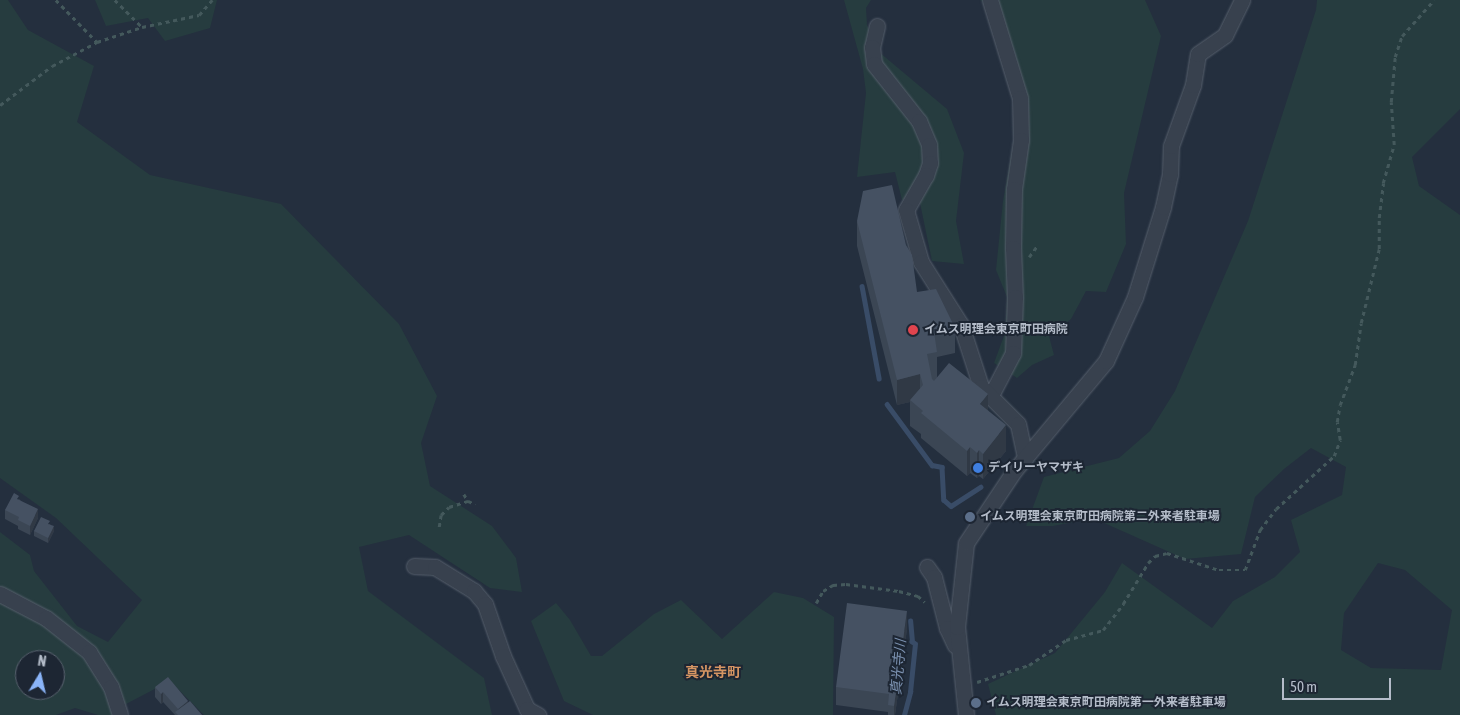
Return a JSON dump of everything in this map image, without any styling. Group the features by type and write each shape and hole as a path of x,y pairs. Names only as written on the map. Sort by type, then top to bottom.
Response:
{"street":[{"path":"990,0 1020,98 1021,140 1014,189 1013,248 1015,274 1013,353 991,396"},
{"path":"966,715 957,627 966,543 981,517 1025,458 1106,361 1135,297 1163,207 1170,174 1171,146 1194,85 1198,54 1225,35 1238,4"},
{"path":"877,26 872,47 874,64 919,120 929,145 930,163 926,175 906,210 921,262 961,325 981,387 1018,424 1025,458"},
{"path":"414,566 435,567 474,592 485,604 503,656 533,712"},
{"path":"927,567 934,577 947,628 959,653"},
{"path":"0,594 46,618 89,652 111,686 120,715"}],"path":[{"path":"56,0 97,42"},
{"path":"115,0 142,28"},
{"path":"0,105 52,66 97,42 142,28 199,15 212,0"},
{"path":"962,687 1030,665 1066,640 1103,630 1124,604 1148,563 1155,556 1166,552 1219,570 1245,570 1260,530 1270,516 1296,488 1323,468 1334,456 1340,440 1338,422 1340,404 1355,365 1362,323 1380,249 1379,218 1383,183 1394,145 1391,102 1395,57 1402,36 1434,0"},
{"path":"464,494 468,500 475,504"},
{"path":"439,527 441,515 449,507 468,500"},
{"path":"816,603 822,592 833,585 846,584 899,591 918,596 930,607"}],"green space":[{"path":"0,0 8,0 28,30 94,66 77,122 150,175 281,204 399,324 437,396 421,443 430,486 492,526 516,558 522,592 490,588 409,535 359,547 368,591 484,678 492,715 204,715 170,681 126,704 111,715 98,715 75,708 56,715 0,715 0,532 30,555 34,571 77,626 108,642 142,600 56,518 0,478"},
{"path":"95,0 217,0 210,28 165,41 148,18 106,26"},
{"path":"844,0 871,0 866,8 867,25 879,52 947,109 964,153 956,221 964,264 932,261 919,198 902,200 895,172 857,177 866,93 863,69"},
{"path":"980,0 1145,0 1161,36 1124,193 1126,244 1106,292 1086,291 1071,319 1049,336 1054,355 1032,365 1017,378 994,363 1005,333 1007,297 996,270 1003,201 1018,117 998,10"},
{"path":"1317,0 1460,0 1460,109 1412,157 1419,186 1460,215 1460,715 996,715 988,684 1055,653 1105,592 1122,563 1212,628 1233,601 1275,577 1300,552 1291,520 1342,495 1346,467 1311,448 1284,469 1255,497 1241,554 1185,559 1102,522 1084,520 1053,526 1026,526 1044,477 1119,458 1150,431 1175,391 1248,221 1316,10","holes":["1378,563 1405,570 1452,610 1441,670 1371,668 1341,650 1344,613"]},
{"path":"774,592 803,598 834,617 833,715 593,715 564,701 531,621 556,603 570,620 591,656 602,656 654,614 681,600 722,639"}],"building":[{"path":"892,185 906,245 912,255 917,292 936,289 955,328 934,332 937,352 927,354 932,379 934,381 949,363 988,394 980,404 1006,425 983,454 979,450 977,453 970,447 967,451 921,413 923,411 910,400 923,385 920,374 897,380 857,221 863,191"},
{"path":"14,493 19,496 17,499 38,509 30,526 18,520 19,517 5,510"},
{"path":"41,517 50,521 48,524 54,526 48,538 34,531"},
{"path":"847,603 907,611 894,706 888,705 889,694 836,687"},
{"path":"168,677 188,701 178,709 163,692 161,694 155,687"},
{"path":"190,701 202,715 178,715 175,712"}],"waterway":[{"path":"862,286 879,378"},
{"path":"887,404 932,465 942,467 944,500 951,506"},
{"path":"951,506 980,487"},
{"name":"真光寺川","path":"904,715 910,692 915,644 912,642 910,621"}],"place":[{"name":"イムス明理会東京町田病院","path":"913,330"},
{"name":"デイリーヤマザキ","path":"978,468"},
{"name":"イムス明理会東京町田病院第二外来者駐車場","path":"970,517"},
{"name":"イムス明理会東京町田病院第一外来者駐車場","path":"976,703"}],"district":[{"name":"真光寺町","path":"713,672"}]}
